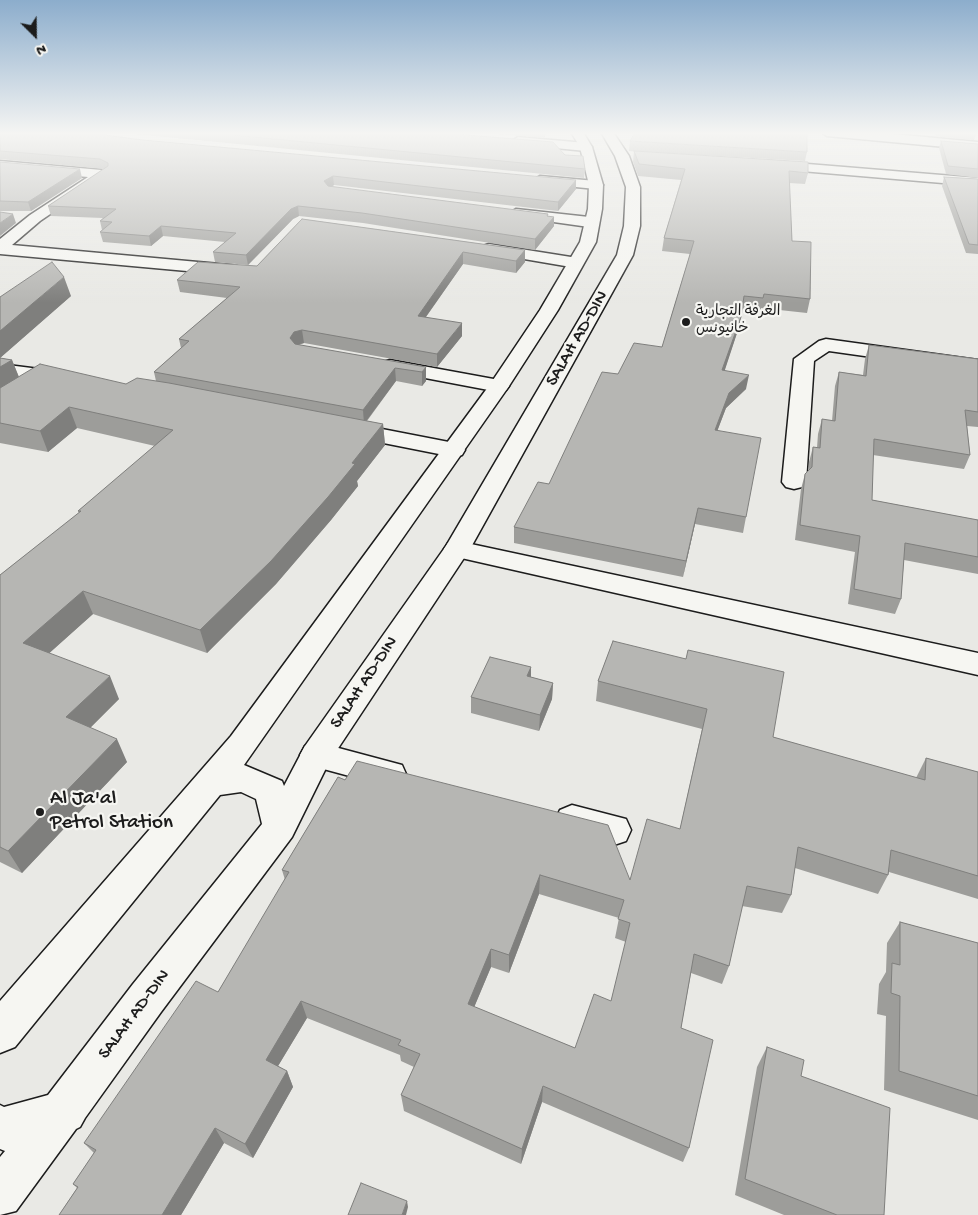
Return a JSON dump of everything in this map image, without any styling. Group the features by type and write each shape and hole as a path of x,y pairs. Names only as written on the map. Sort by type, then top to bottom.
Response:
{"main road":[{"path":"0,248 35,218 80,189"},
{"path":"0,1032 212,782 247,737 454,450 549,310 588,242 595,209 596,189"},
{"name":"SALAH AD-DIN","path":"0,1195 64,1112 147,998 280,827 316,755 457,549 625,255 632,226 634,205 632,189"},
{"path":"501,211 589,222"},
{"path":"9,217 35,218"},
{"path":"477,247 571,262"},
{"path":"0,248 243,271"},
{"path":"794,482 804,359 826,345 978,366"},
{"path":"372,363 499,386"},
{"path":"0,370 83,382"},
{"path":"15,394 46,376"},
{"path":"329,426 454,450"},
{"path":"457,549 978,664"},
{"path":"316,755 422,782"},
{"path":"212,782 244,778 270,791 280,827"},
{"path":"547,813 614,830"},
{"path":"0,1127 4,1129 64,1112"}],"building":[{"path":"0,189 49,189 28,202 0,201"},
{"path":"74,189 349,189 548,214 547,216 554,217 535,239 362,213 298,206 291,209 246,255 213,252 236,233 161,226 149,236 100,232 112,222 100,221 116,209 48,206"},
{"path":"443,189 569,189 558,202"},
{"path":"679,189 790,189 792,241 811,242 810,299 764,294 763,298 744,296 741,317 722,370 749,375 729,393 715,430 761,438 746,517 698,508 686,561 514,527 538,482 549,484 602,372 618,374 634,343 662,347 694,241 664,238"},
{"path":"948,189 978,189 978,245 969,244"},
{"path":"0,212 13,214 0,223"},
{"path":"302,219 525,250 516,261 463,252 418,316 462,323 437,354 302,330 294,332 290,338 295,344 426,367 422,372 395,368 363,410 154,372 189,341 179,339 240,287 177,280 198,262 257,266"},
{"path":"52,262 64,277 0,331 0,297"},
{"path":"869,345 978,359 978,412 965,410 970,455 874,439 872,500 978,520 978,557 905,543 901,599 854,589 860,536 800,525 805,474 812,467 813,447 820,448 822,419 835,421 839,372 866,376"},
{"path":"0,358 12,360 0,367"},
{"path":"40,364 126,384 137,378 383,424 352,463 355,464 328,497 271,561 200,630 83,591 23,643 110,676 66,717 117,739 8,851 0,847 0,575 81,511 78,511 173,430 69,407 40,431 0,423 0,388"},
{"path":"613,641 686,659 688,650 784,672 773,737 925,780 926,758 978,772 978,876 891,850 888,875 798,847 791,895 747,886 729,966 694,954 681,1028 713,1040 689,1148 543,1086 522,1149 401,1095 420,1054 398,1045 401,1040 301,1001 266,1060 287,1071 245,1144 215,1128 162,1215 59,1215 78,1187 73,1184 96,1150 84,1143 196,981 218,992 289,872 282,870 338,777 345,780 357,761 608,825 630,880 647,819 680,829 707,709 598,681","holes":["540,875 624,900 618,919 630,923 611,1001 594,994 575,1048 468,1004 491,949 509,955"]},
{"path":"490,657 531,667 527,676 553,683 540,715 471,697"},
{"path":"900,922 978,943 978,1096 899,1071 900,996 891,993 892,963 900,965"},
{"path":"767,1047 804,1060 801,1076 890,1108 884,1215 837,1215 745,1179"},
{"path":"361,1183 407,1201 402,1215 348,1215"}],"place":[{"name":"الغرفة التجارية خانيونس","path":"686,322"},
{"name":"Al Ja'al Petrol Station","path":"40,812"}]}
